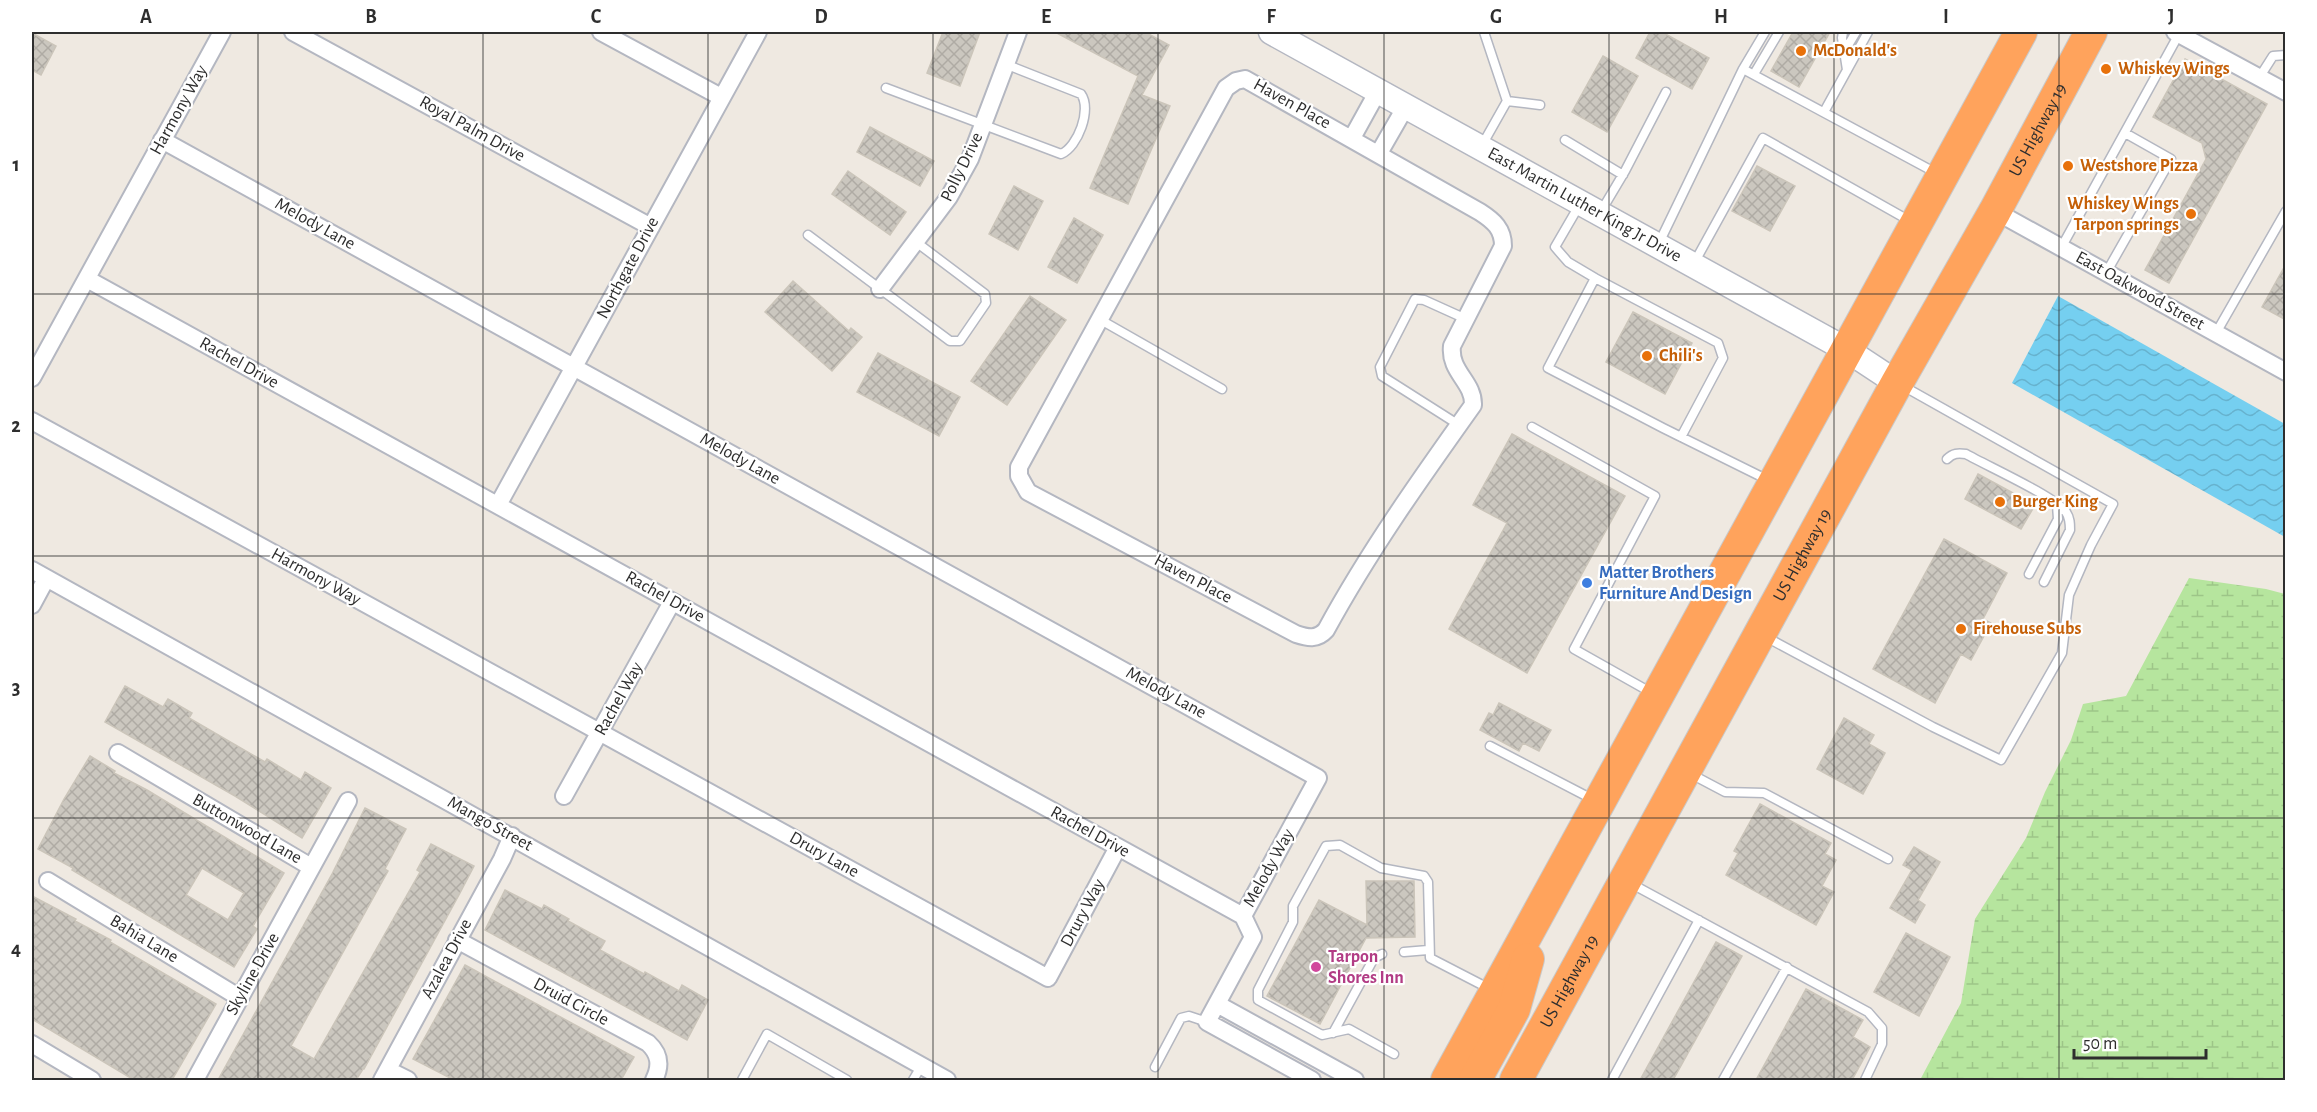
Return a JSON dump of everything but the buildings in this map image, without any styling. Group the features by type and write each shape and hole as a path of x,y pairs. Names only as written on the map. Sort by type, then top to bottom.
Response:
{"highway":[{"path":"1447,1080 2021,32"},
{"path":"2055,99 2072,32"},
{"name":"US Highway 19","path":"1516,1080 1627,881 1897,383 1995,211 2091,32"},
{"path":"1475,1080 1514,1009 1543,906"}],"street":[{"name":"Harmony Way","path":"32,378 222,32"},
{"name":"Royal Palm Drive","path":"293,32 651,227"},
{"path":"601,32 722,97"},
{"name":"Northgate Drive","path":"498,505 758,32"},
{"name":"Polly Drive","path":"880,289 949,197 970,159 1018,32"},
{"name":"East Martin Luther King Jr Drive","path":"1271,32 1847,350 1897,383"},
{"path":"2177,33 2286,92"},
{"name":"Haven Place","path":"1245,79 1254,82 1379,153 1488,217 1502,233 1503,246 1452,346 1453,364 1473,396 1473,405 1361,568 1326,630 1320,636 1306,637 1296,634 1028,492 1019,476 1019,466 1226,88 1236,81 1245,79"},
{"path":"1352,138 1378,91"},
{"path":"1379,153 1406,106"},
{"name":"Melody Lane","path":"162,140 1318,778"},
{"name":"East Oakwood Street","path":"1995,211 2286,372"},
{"name":"Rachel Drive","path":"87,279 1243,916"},
{"name":"Harmony Way","path":"32,421 601,732"},
{"path":"32,605 39,574"},
{"name":"Mango Street","path":"39,574 947,1080"},
{"name":"Rachel Way","path":"564,796 672,602"},
{"name":"Drury Lane","path":"601,732 1048,978"},
{"name":"Buttonwood Lane","path":"118,753 311,867 348,801"},
{"name":"Melody Way","path":"1207,1022 1253,937 1243,916 1318,778"},
{"name":"Azalea Drive","path":"385,1075 512,836"},
{"name":"Drury Way","path":"1048,978 1118,847"},
{"name":"Skyline Drive","path":"195,1080 311,867"},
{"name":"Bahia Lane","path":"48,881 240,998"},
{"name":"Druid Circle","path":"457,940 648,1043 655,1050 659,1059 654,1080"},
{"path":"1217,1004 1355,1080"},
{"path":"1207,1022 1312,1080"},
{"path":"32,1044 92,1080"},
{"path":"385,1075 408,1080"}],"lane":[{"path":"1481,148 1507,101 1484,32"},
{"path":"1658,246 1743,69 1765,32"},
{"path":"1754,74 1779,32"},
{"path":"1843,32 1847,70"},
{"path":"1844,53 1856,32"},
{"path":"1824,112 1868,32"},
{"path":"2061,248 2177,33"},
{"path":"2259,78 2273,56 2286,56"},
{"path":"886,88 1061,153 1069,150 1074,144 1087,110 1086,100 1081,93 1004,64"},
{"path":"1743,69 1943,177"},
{"path":"1666,93 1623,175 1555,247 1568,262 1595,278 1718,343 1723,358 1681,437"},
{"path":"1507,101 1540,105"},
{"path":"2106,273 2171,159 2125,133"},
{"path":"1693,265 1763,138 1916,224"},
{"path":"1565,140 1623,175"},
{"path":"2216,333 2286,211"},
{"path":"808,235 950,341 960,341 986,303 985,294 916,242"},
{"path":"1595,278 1548,368 1774,483"},
{"path":"1459,425 1382,376 1380,367 1415,299 1424,300 1466,319"},
{"path":"1098,319 1222,389"},
{"path":"1761,635 1933,727 2001,760 2062,653 2069,596 2091,545 2113,504 1897,383"},
{"path":"1532,427 1655,496 1574,649 1658,696"},
{"path":"1947,459 1958,453 1966,454 2066,512 2070,521 2070,530 2044,582"},
{"path":"2029,573 2058,519 2057,505"},
{"path":"1490,746 1599,803"},
{"path":"1686,771 1725,792 1764,793 1888,859"},
{"path":"1394,1054 1348,1029 1322,1035 1258,1000 1258,990 1293,922 1293,906 1326,846 1340,845 1381,868 1424,876 1428,882 1430,958 1495,992"},
{"path":"1627,881 1868,1012 1882,1028 1882,1044 1865,1080"},
{"path":"1612,1080 1700,920"},
{"path":"1404,952 1428,950"},
{"path":"1333,1033 1374,958 1382,954"},
{"path":"1723,1080 1787,967"},
{"path":"1155,1067 1181,1018 1189,1016 1207,1022"},
{"path":"741,1080 768,1034 847,1080"},
{"path":"913,1080 922,1065"}],"green space":[{"path":"2189,578 2266,589 2285,594 2285,1080 1920,1080 1961,1003 1975,919 2026,838 2045,792 2071,740 2083,704 2126,696"}],"water":[{"path":"2058,296 2285,424 2285,537 2012,383"}],"place":[{"name":"McDonald's","path":"1801,51"},
{"name":"Whiskey Wings","path":"2106,69"},
{"name":"Westshore Pizza","path":"2068,166"},
{"name":"Whiskey Wings Tarpon springs","path":"2191,214"},
{"name":"Chili's","path":"1647,356"},
{"name":"Burger King","path":"2000,502"},
{"name":"Matter Brothers Furniture And Design","path":"1587,583"},
{"name":"Firehouse Subs","path":"1961,629"},
{"name":"Tarpon Shores Inn","path":"1316,967"}]}
